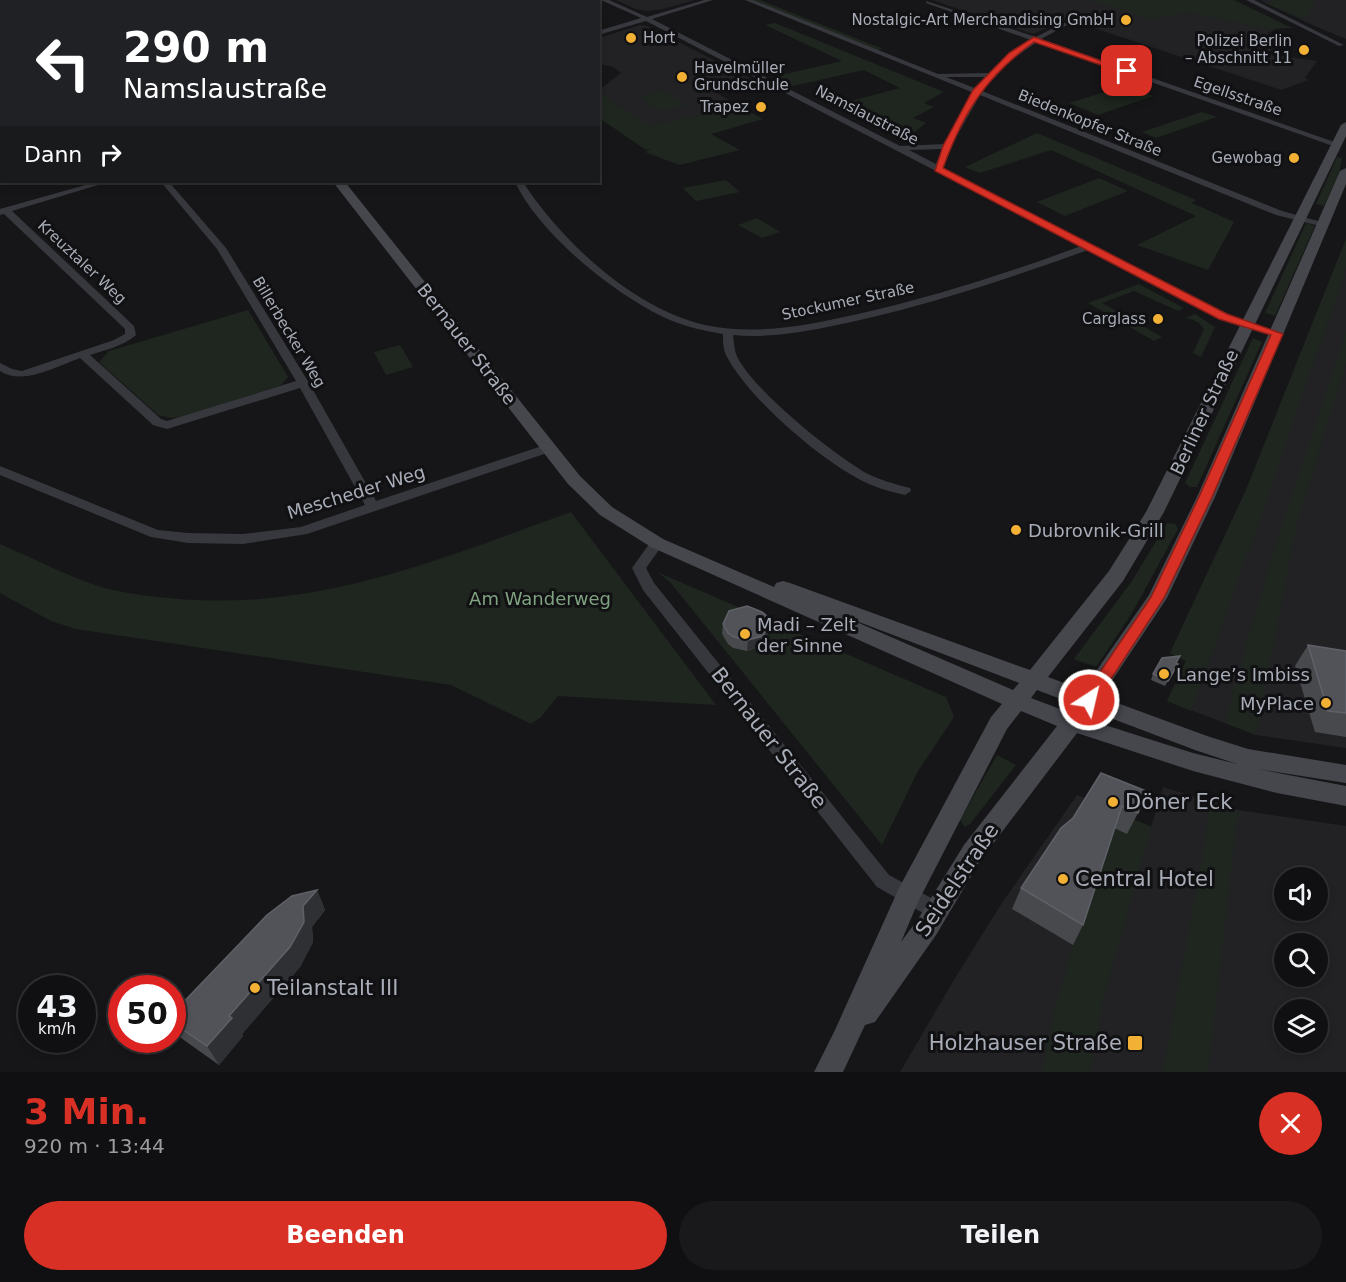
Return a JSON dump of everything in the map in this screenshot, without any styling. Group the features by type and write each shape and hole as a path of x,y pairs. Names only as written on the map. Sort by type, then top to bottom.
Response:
{"main road":[{"name":"Berliner Straße","path":"1017,701 1116,576 1149,522 1170,484 1245,325 1301,215 1341,145 1346,125"},
{"name":"Berliner Straße","path":"1072,723 1157,598 1206,497 1278,334 1346,171"},
{"name":"Bernauer Straße","path":"340,183 581,489 606,511 642,536 661,545 1072,723"},
{"name":"Bernauer Straße","path":"661,545 884,623 1089,700"},
{"path":"1089,700 1226,752 1346,774"},
{"name":"Seidelstraße","path":"828,1072 845,1040 908,896 999,723 1017,701"},
{"path":"1072,723 1193,762 1346,796"},
{"name":"Seidelstraße","path":"845,1040 937,911 972,853 1072,723"}],"street":[{"name":"Namslaustraße","path":"604,0 646,19 1223,317 1278,334"},
{"path":"600,32 710,0"},
{"name":"Biedenkopfer Straße","path":"748,0 937,76 978,89"},
{"name":"Biedenkopfer Straße","path":"762,0 948,74 978,89 1279,213 1325,221"},
{"path":"1249,0 1343,46"},
{"name":"Egellsstraße","path":"928,2 1341,145"},
{"path":"938,169 947,146 978,89 990,75 1012,54 1034,39 1065,24"},
{"path":"937,76 990,75"},
{"path":"897,148 947,146"},
{"path":"3,211 101,183"},
{"name":"Billerbecker Weg","path":"166,183 214,237 303,383 373,507"},
{"name":"Stockumer Straße","path":"520,183 539,212 578,254 622,288 671,317 705,328 728,331 789,331 874,314 968,288 1088,247"},
{"name":"Kreuztaler Weg","path":"3,211 130,328 131,335 128,338 83,355"},
{"path":"728,331 732,356 749,381 785,417 816,443 864,476 887,488 905,491"},
{"path":"0,366 9,372 23,374 83,355 157,422 167,425 303,383"},
{"name":"Mescheder Weg","path":"0,470 156,534 188,538 243,539 302,531 549,448"},
{"name":"Bernauer Straße","path":"661,545 639,568 648,586 883,881 937,911"}],"shaded area":[{"path":"616,0 695,0 647,11"},
{"path":"932,0 1230,0 1286,28 1268,33 1292,39 1288,45 1262,53 1317,61 1305,78 1309,80 1281,90 1067,19 1033,34"},
{"path":"1260,0 1346,0 1346,39 1310,24"},
{"name":"Havelmüller Grundschule","path":"640,25 647,26 755,81 715,92 739,106 651,127 600,94 600,89 621,73 613,67 600,64 600,38"},
{"path":"1346,239 1346,748 1256,735 1167,701 1186,661 1170,653 1246,490"},
{"path":"1163,787 1238,810 1346,826 1346,1072 900,1072 1002,903 1077,795 1151,827"}],"green space":[{"path":"752,0 760,0 883,49 877,50"},
{"path":"1089,0 1234,0 1292,28 1264,28 1187,12 1152,19"},
{"path":"1279,0 1315,0 1307,17 1302,19 1265,3"},
{"path":"775,23 944,92 924,103 934,107 913,118 926,123 912,134 847,102 900,88 864,70 793,86 776,76 842,61 765,25"},
{"path":"1124,86 1153,96 1098,115 1069,103"},
{"path":"664,91 686,105 661,111 639,97"},
{"path":"600,94 651,126 739,106 763,119 711,134 740,150 679,165 645,152 651,149 646,150 600,119"},
{"path":"1202,112 1217,117 1156,138 1142,132"},
{"path":"1037,133 1196,200 1192,203 1234,222 1208,270 1137,245 1196,216 1051,150 980,173 965,167"},
{"path":"1337,157 1342,158 1339,173 1324,206 1316,204"},
{"path":"1099,178 1128,191 1065,216 1037,202"},
{"path":"726,180 740,192 696,201 683,188"},
{"path":"757,218 780,232 762,238 738,225"},
{"path":"1306,223 1315,226 1275,316 1265,313"},
{"path":"1346,239 1346,268 1270,491 1191,711 1167,701 1186,661 1170,653 1246,490"},
{"path":"1139,284 1184,308 1178,311 1134,291 1102,303 1162,337 1154,341 1088,303"},
{"path":"248,310 288,377 281,385 184,417 170,418 158,415 99,362 109,351"},
{"path":"1195,314 1215,327 1201,357 1193,353 1204,329 1195,321 1185,318"},
{"path":"1346,331 1346,363 1296,527 1256,735 1225,723 1267,575"},
{"path":"1253,338 1262,342 1197,487 1190,487 1185,483"},
{"path":"400,345 413,367 386,375 374,352"},
{"name":"Am Wanderweg","path":"571,512 716,705 558,696 541,717 531,724 451,685 76,629 51,621 0,593 0,544 101,587 135,594 222,601 274,598 374,579 472,548"},
{"path":"1167,523 1175,524 1178,529 1132,613 1096,667 1074,659 1132,581"},
{"path":"657,572 946,697 954,717 918,771 882,845 670,582"},
{"path":"997,755 1016,765 970,824 965,827 960,820"},
{"path":"1209,801 1238,810 1208,1072 1163,1072 1206,836"},
{"path":"1133,819 1152,827 1104,996 1090,1072 1042,1072 1056,1002 1111,827"}],"building":[{"path":"747,606 762,612 768,617 769,623 763,636 748,640 734,637 728,633 723,624 729,611"},
{"path":"1308,645 1346,651 1346,713 1328,711"},
{"name":"Lange’s Imbiss","path":"1180,656 1168,681 1153,674 1162,658"},
{"name":"Central Hotel","path":"1101,773 1146,791 1138,813 1122,806 1083,925 1021,888 1061,828 1073,818"},
{"path":"317,890 303,906 304,922 290,947 229,1016 232,1018 207,1046 186,1032 186,999 267,915 292,896"}],"place":[{"name":"Nostalgic-Art Merchandising GmbH","path":"1126,20"},
{"name":"Hort","path":"631,38"},
{"name":"Polizei Berlin – Abschnitt 11","path":"1304,50"},
{"name":"Havelmüller Grundschule","path":"682,77"},
{"name":"Trapez","path":"761,107"},
{"name":"Gewobag","path":"1294,158"},
{"name":"Carglass","path":"1158,319"},
{"name":"Dubrovnik-Grill","path":"1016,530"},
{"name":"Madi – Zelt der Sinne","path":"745,634"},
{"name":"Lange’s Imbiss","path":"1164,674"},
{"name":"MyPlace","path":"1326,703"},
{"name":"Döner Eck","path":"1113,802"},
{"name":"Central Hotel","path":"1063,879"},
{"name":"Teilanstalt III","path":"255,988"},
{"name":"Holzhauser Straße","path":"1135,1043"}],"route":[{"path":"1089,700 1157,598 1206,497 1278,334 1223,317 938,169 947,146 976,92 1012,54 1034,39 1127,71"}]}
